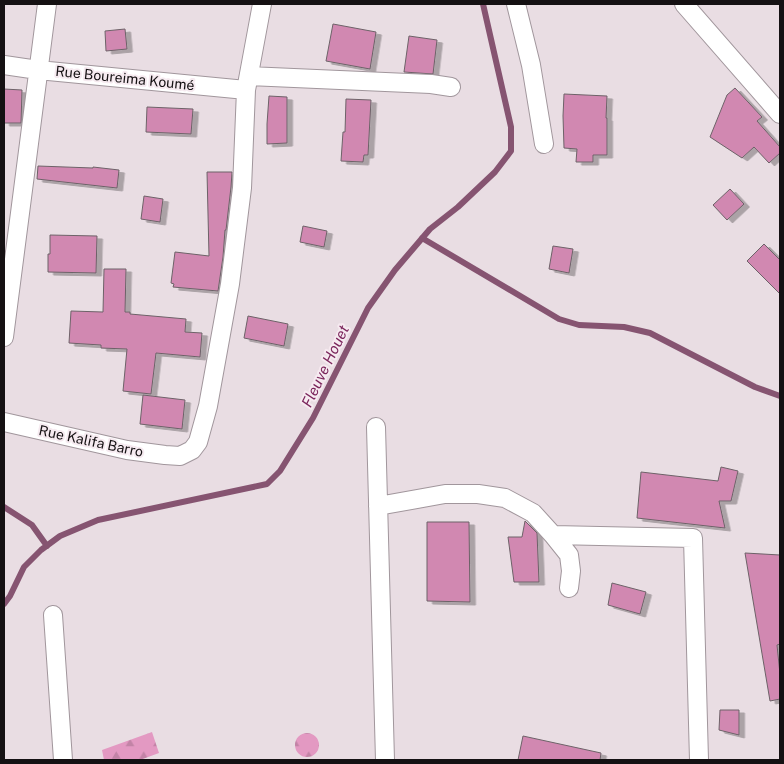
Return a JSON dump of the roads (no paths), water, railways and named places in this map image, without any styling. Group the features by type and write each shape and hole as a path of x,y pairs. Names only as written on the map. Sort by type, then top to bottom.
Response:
{"street":[{"path":"4,337 47,4"},
{"path":"248,83 262,4"},
{"path":"516,4 531,65 544,144"},
{"path":"684,4 780,114"},
{"name":"Rue Boureima Koumé","path":"4,65 38,70 248,83 431,84 451,87"},
{"name":"Rue Kalifa Barro","path":"4,422 127,450 165,455 180,456 192,450 198,442 208,406 230,284 242,188 248,83"},
{"path":"376,427 385,760"},
{"path":"378,506 445,494 478,494 505,498 533,514 554,535 569,555 571,571 568,588"},
{"path":"554,535 693,538 699,760"},
{"path":"53,615 63,760"}],"waterway":[{"name":"Fleuve Houet","path":"4,604 24,567 41,550 60,536 98,520 267,484 280,471 313,418 368,308 395,270 430,229 458,207 495,172 511,151 511,127 483,4"},
{"path":"422,238 559,319 579,325 624,327 650,333 755,387 780,396"},
{"path":"4,507 32,525 47,546"}]}
